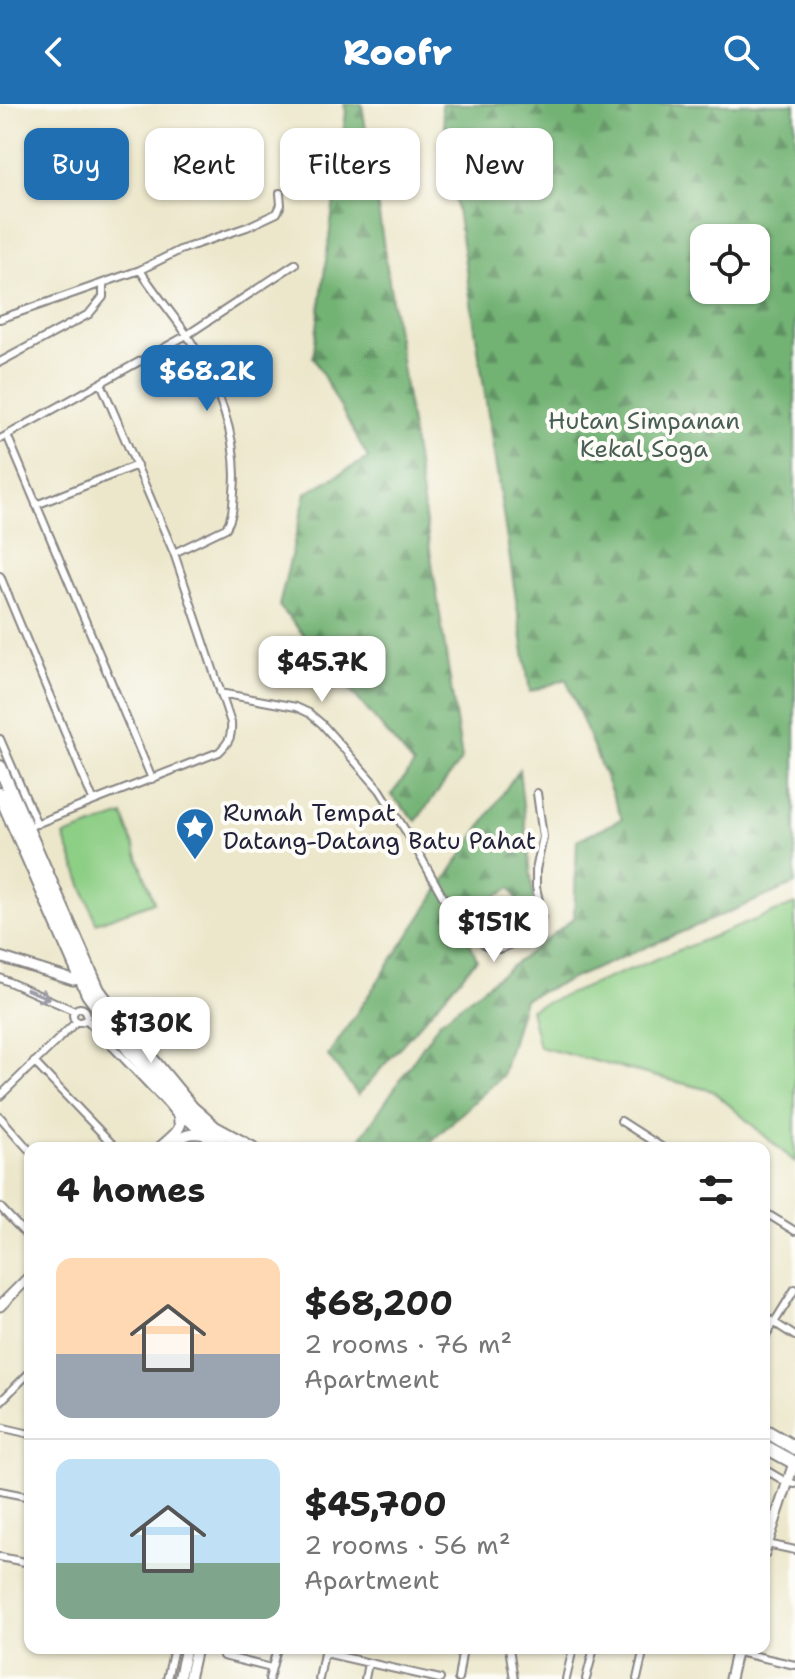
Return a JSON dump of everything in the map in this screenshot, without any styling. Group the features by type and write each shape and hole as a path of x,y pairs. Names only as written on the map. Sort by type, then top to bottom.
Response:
{"highway":[{"path":"0,767 33,826 85,977 192,1108 215,1128 241,1142"},
{"path":"0,794 104,1018 182,1112 216,1142"},
{"path":"25,852 23,837 33,826"},
{"path":"770,1433 795,1448"},
{"path":"770,1449 794,1463"}],"street":[{"path":"0,319 140,270 180,250 247,227 277,213 281,200"},
{"path":"152,779 36,505 3,437 187,335 295,264"},
{"path":"140,270 187,335 205,366 232,445 235,483 232,516 226,528 174,553"},
{"path":"0,362 89,314 103,297 103,283"},
{"path":"0,739 33,826 219,752 232,734 231,723 174,553 101,383"},
{"path":"36,505 137,465"},
{"path":"0,576 93,800"},
{"path":"220,693 296,707 322,724 380,790 443,897 481,942 491,949 501,949 534,932 540,925 542,915 536,870 543,837 537,793"},
{"path":"0,957 85,977"},
{"path":"0,978 75,1011 83,1009 86,1019 177,1116 179,1130"},
{"path":"75,1011 73,1015 77,1021"},
{"path":"0,1096 77,1021 86,1019"},
{"path":"34,1062 110,1142"},
{"path":"166,1142 179,1130 182,1112"},
{"path":"0,1117 24,1144"},
{"path":"621,1121 654,1142"},
{"path":"177,1142 187,1135 200,1133 208,1136"},
{"path":"0,1207 24,1233"},
{"path":"770,1216 795,1231"},
{"path":"2,1299 24,1281"},
{"path":"770,1329 795,1289"},
{"path":"770,1320 795,1336"},
{"path":"0,1402 24,1378"},
{"path":"0,1427 24,1433"},
{"path":"770,1531 790,1483 794,1463"},
{"path":"770,1472 790,1483"},
{"path":"0,1491 24,1496"},
{"path":"770,1542 795,1550"},
{"path":"0,1557 24,1562"},
{"path":"167,1679 173,1654"},
{"path":"179,1679 185,1654"},
{"path":"189,1679 195,1654"},
{"path":"269,1679 275,1654"},
{"path":"319,1679 324,1654"},
{"path":"336,1654 415,1676 440,1679"},
{"path":"458,1679 462,1654"},
{"path":"510,1654 514,1679"},
{"path":"566,1679 572,1654"},
{"path":"586,1679 592,1654"},
{"path":"637,1679 643,1654"},
{"path":"730,1679 735,1654"},
{"path":"752,1654 795,1665"},
{"path":"223,1656 271,1668"},
{"path":"365,1679 368,1663"}],"green space":[{"path":"344,104 362,104 366,128 344,128"},
{"name":"Hutan Simpanan Kekal Soga","path":"441,104 795,104 795,884 524,999 502,1076 430,1142 358,1142 440,1021 574,918 577,840 622,819 566,679 530,692 456,200 553,200 553,128 445,128"},
{"path":"334,200 377,200 462,759 416,821 391,795 414,765 279,606 306,493 368,458 313,357"},
{"path":"519,769 536,920 531,926 511,888 459,917 477,959 358,1095 328,1056"},
{"path":"123,815 154,902 96,923 64,836"},
{"path":"795,904 795,1162 713,1091 539,1047 530,1009"}],"place":[{"name":"Rumah Tempat Datang-Datang Batu Pahat","path":"195,861"}]}
